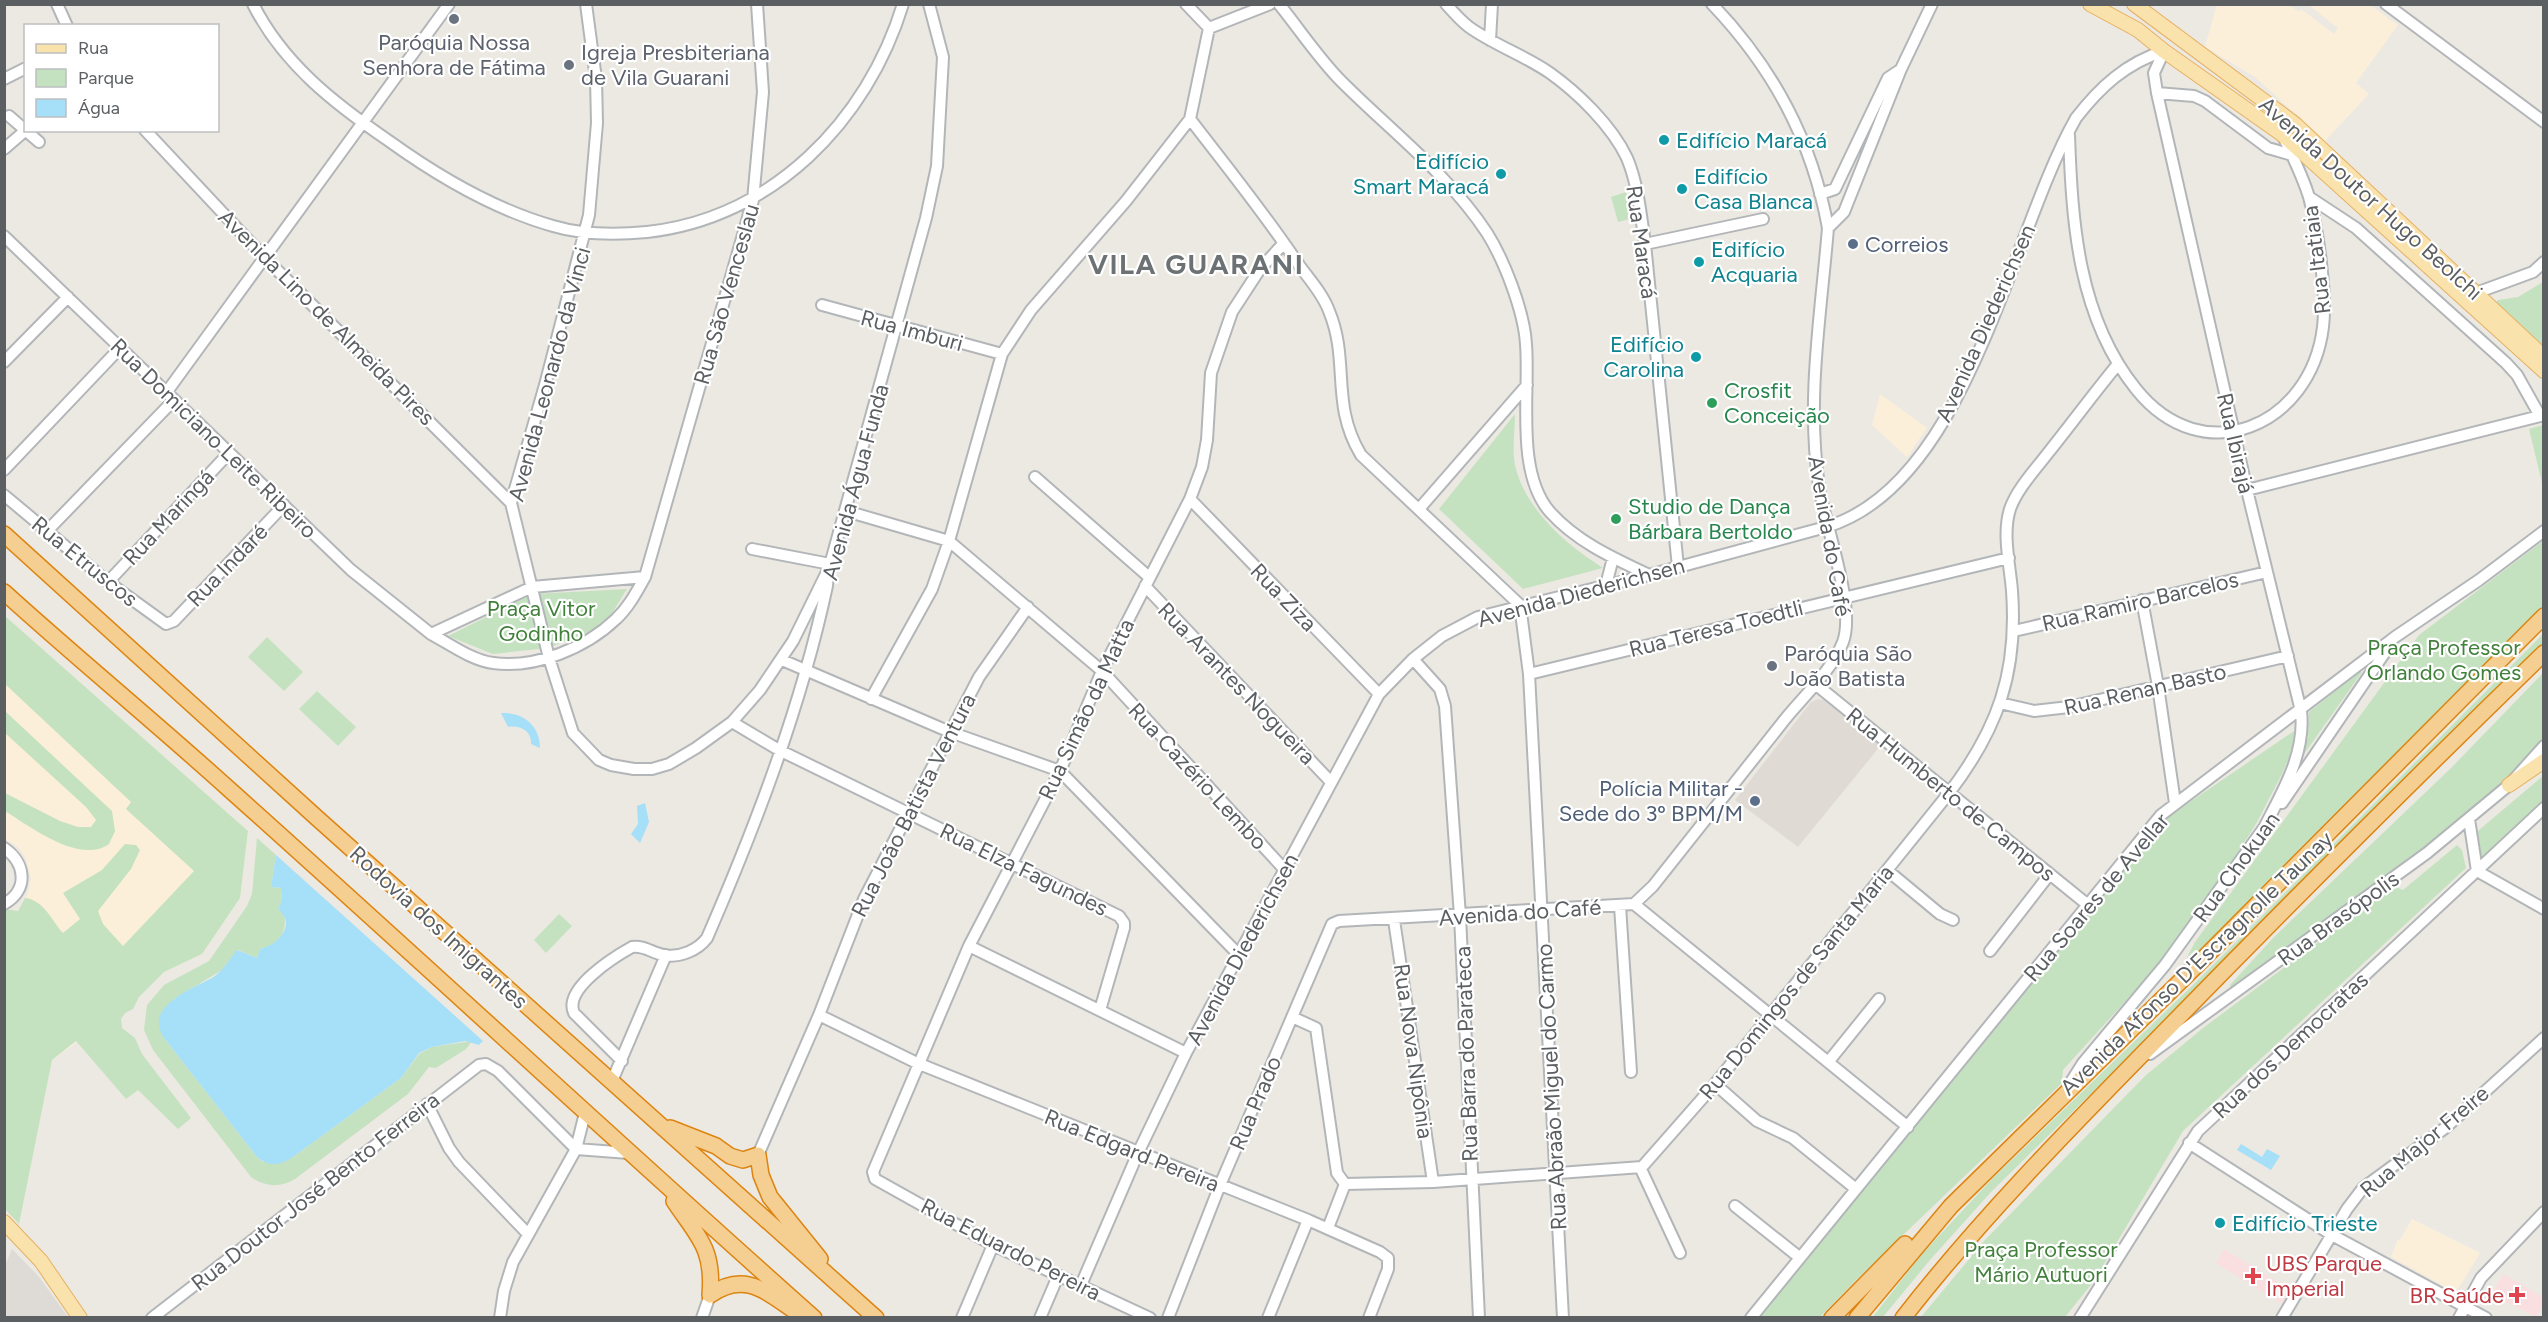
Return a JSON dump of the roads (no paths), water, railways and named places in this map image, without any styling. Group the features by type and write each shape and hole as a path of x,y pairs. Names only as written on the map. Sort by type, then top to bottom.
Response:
{"highway":[{"name":"Rodovia dos Imigrantes","path":"4,534 876,1317"},
{"name":"Rodovia dos Imigrantes","path":"4,592 229,789 628,1153 814,1317"},
{"name":"Avenida Afonso D'Escragnolle Taunay","path":"1857,1317 1915,1246 1996,1161 2197,964 2544,616"},
{"name":"Avenida Afonso D'Escragnolle Taunay","path":"1903,1317 1969,1236 2121,1076 2372,820 2544,653"},
{"path":"660,1124 716,1146 730,1156 743,1160 758,1155 761,1175 770,1197 844,1290"},
{"path":"1832,1317 1941,1210 1996,1161"},
{"path":"662,1183 709,1254 712,1275 710,1295"},
{"path":"710,1295 724,1285 745,1283 806,1317"}],"main road":[{"name":"Avenida Doutor Hugo Beolchi","path":"2090,4 2138,30 2283,135 2544,371"},
{"name":"Avenida Doutor Hugo Beolchi","path":"2134,4 2295,124 2544,357"},
{"path":"2164,51 2179,49 2230,75"},
{"path":"2421,261 2460,292 2476,293"},
{"path":"2509,785 2544,761"},
{"path":"4,1222 41,1261 80,1317"}],"street":[{"path":"57,4 66,24"},
{"path":"253,4 279,45 302,73 364,124 427,168 511,212 554,227 585,233 627,234 666,230 708,219 753,200 803,164 838,127 859,98 884,51 903,4"},
{"path":"47,531 170,397 264,256 364,124 449,4"},
{"name":"Avenida Leonardo da Vinci","path":"586,4 596,80 597,123 585,233 511,503 549,658 573,733 588,751 611,765 652,769 669,764 732,722 782,660 829,568"},
{"name":"Rua São Venceslau","path":"645,577 753,200 763,92 757,4"},
{"name":"Avenida Água Funda","path":"666,956 691,952 707,938 736,871 807,669 827,586 829,568 926,218 937,166 943,57 929,4"},
{"path":"1186,4 1209,28"},
{"path":"1209,28 1270,4"},
{"path":"1279,4 1340,80 1462,199 1487,234 1503,263 1526,341 1530,462 1535,482 1548,510 1571,532 1613,558 1649,575"},
{"name":"Rua Maracá","path":"1446,4 1468,26 1549,72 1591,110 1628,160 1640,210 1645,244 1678,567"},
{"path":"1490,39 1492,4"},
{"name":"Avenida do Café","path":"1332,924 1635,904 1659,879 1814,683 1843,641 1847,619 1817,475 1813,386 1828,228 1820,194 1788,108 1765,67 1740,34 1712,4"},
{"path":"1828,228 1844,212 1901,69 1932,4"},
{"path":"2386,4 2544,122"},
{"path":"871,699 932,590 949,541 1002,354 1031,310 1126,201 1190,119 1209,28"},
{"name":"Rua Ibirajá","path":"2164,51 2154,73 2157,93 2266,572 2301,711 2303,728 2299,750 2263,830"},
{"name":"Avenida Diederichsen","path":"1081,1286 1138,1153 1186,1053 1378,694 1413,659 1442,636 1478,617 1649,575 1826,526 1853,517 1888,491 1947,418 2069,131 2104,85 2141,60 2164,51"},
{"path":"4,80 24,69"},
{"path":"1820,194 1835,189 1888,78 1901,69"},
{"name":"Avenida Doutor Hugo Beolchi","path":"2157,93 2194,96 2205,101 2268,148 2292,155"},
{"path":"9,116 24,129"},
{"path":"1190,119 1284,243 1328,307 1336,328 1342,408 1350,437 1361,455 1377,473 1419,509 1520,605"},
{"name":"Rua Itatiaia","path":"2069,131 2072,212 2079,260 2103,334 2118,364 2147,402 2170,418 2192,428 2211,433 2234,432 2259,423 2280,410 2311,374 2318,353 2323,326 2323,293 2309,197 2283,135"},
{"path":"4,149 25,132"},
{"path":"27,132 39,142"},
{"name":"Avenida Lino de Almeida Pires","path":"147,132 264,256 511,503"},
{"name":"Avenida Doutor Hugo Beolchi","path":"2309,197 2356,228 2506,363 2517,375 2542,416"},
{"name":"Avenida Doutor Hugo Beolchi","path":"2356,228 2370,213"},
{"path":"1645,244 1763,219"},
{"name":"Rua Simão da Matta","path":"873,1177 917,1063 969,946 1011,861 1060,771 1102,671 1190,499 1202,467 1207,440 1211,373 1232,312 1242,295 1284,243"},
{"name":"Rua Domiciano Leite Ribeiro","path":"7,244 68,297 351,570 430,634"},
{"path":"2476,293 2533,272 2544,262"},
{"path":"4,362 68,297"},
{"name":"Rua Imburi","path":"822,305 1002,354"},
{"path":"4,470 120,348"},
{"name":"Rua Domingos de Santa Maria","path":"1640,1167 1714,1084 1949,793 1981,748 2000,703 2010,665 2014,631 2008,517 2016,496 2118,364"},
{"path":"1419,509 1527,385"},
{"path":"2247,490 2542,416"},
{"name":"Rua Maringá","path":"108,582 229,453"},
{"name":"Rua Arantes Nogueira","path":"1035,477 1147,581 1330,781"},
{"name":"Rua Etruscos","path":"4,495 108,582 161,622 168,624"},
{"name":"Rua Ziza","path":"1190,499 1378,694"},
{"name":"Rua Indaré","path":"168,624 284,505"},
{"name":"Rua Cazério Lembo","path":"846,511 949,541 1102,671 1284,869"},
{"name":"Rua Soares de Avellar","path":"1750,1317 1908,1127 2161,815 2396,638 2544,531"},
{"path":"752,549 829,568"},
{"path":"1606,585 1613,558"},
{"name":"Rua Teresa Toedtli","path":"1529,674 2009,558"},
{"name":"Rua Ramiro Barcelos","path":"2014,631 2266,572"},
{"path":"430,634 531,587 645,577"},
{"path":"430,634 464,652 492,663 521,664 549,658 597,635 617,619 645,577"},
{"path":"2142,600 2158,686 2175,803"},
{"name":"Rua Abraão Miguel do Carmo","path":"1520,605 1529,674 1563,1317"},
{"name":"Rua João Batista Ventura","path":"758,1155 819,1015 855,919 989,660 1028,607"},
{"name":"Rua Chokuan","path":"2067,1089 2083,1063 2165,965 2263,830 2396,638"},
{"name":"Rua Renan Basto","path":"2000,703 2034,711 2049,710 2288,656"},
{"name":"Rua Barra do Parateca","path":"1413,659 1444,696 1460,916 1479,1317"},
{"path":"782,660 950,732 1060,771 1239,955"},
{"name":"Rua Humberto de Campos","path":"1814,683 2088,905"},
{"name":"Rua Elza Fagundes","path":"732,722 779,750 1011,861 1122,919 1124,928 1100,1010"},
{"name":"Rua Brasópolis","path":"2121,1076 2384,886 2509,785 2544,747"},
{"name":"Rua dos Democratas","path":"2080,1317 2102,1286 2189,1143 2224,1106 2544,808"},
{"path":"2469,819 2476,871 2544,909"},
{"path":"4,848 14,855 23,875 14,899 4,904"},
{"path":"1887,870 1940,914 1953,920"},
{"path":"1990,951 2049,874"},
{"path":"1635,904 1908,1127"},
{"path":"1620,906 1631,1072"},
{"name":"Rua Nova Nipônia","path":"1394,920 1433,1182"},
{"name":"Rua Prado","path":"1168,1317 1220,1185 1332,924"},
{"path":"612,1081 622,1062 666,956 638,946 632,947 585,981 573,998 574,1013 622,1062"},
{"path":"969,946 1186,1053"},
{"path":"1829,1061 1879,999"},
{"name":"Rua Edgard Pereira","path":"819,1015 917,1063 1328,1228 1380,1252 1388,1258 1388,1269 1369,1317"},
{"path":"1292,1017 1316,1028 1337,1173 1345,1184"},
{"name":"Rua Major Freire","path":"2282,1317 2363,1188 2445,1128 2544,1038"},
{"name":"Rua Doutor José Bento Ferreira","path":"152,1317 479,1065 486,1064 498,1071 576,1149"},
{"path":"1714,1084 1757,1121 1793,1138 1857,1189"},
{"path":"427,1104 449,1148 459,1162 527,1233"},
{"path":"500,1317 507,1281 527,1233 576,1149 585,1113"},
{"path":"2189,1143 2332,1235 2486,1317"},
{"path":"576,1149 628,1153"},
{"path":"1345,1184 1433,1182 1640,1167 1680,1253"},
{"name":"Rua Eduardo Pereira","path":"873,1177 993,1245 1150,1317"},
{"path":"1328,1228 1345,1184"},
{"path":"1735,1206 1799,1257"},
{"path":"2459,1317 2491,1266 2544,1212"},
{"path":"1268,1317 1308,1220"},
{"path":"962,1317 993,1245"},
{"path":"1040,1317 1058,1276"},
{"path":"702,1317 710,1295"}],"water":[{"path":"501,713 516,715 529,721 537,733 540,748 531,744 530,736 524,730 508,727"},
{"path":"645,803 649,822 640,843 631,834 638,824 637,806"},
{"path":"276,855 483,1041 479,1045 465,1041 432,1047 419,1053 401,1078 293,1157 284,1162 271,1164 257,1157 164,1038 159,1027 164,1008 172,1000 216,975 237,950 257,958 260,949 279,939 286,921 278,909 282,900 281,888 271,887"},
{"path":"2241,1144 2262,1157 2267,1149 2280,1156 2271,1170 2237,1150"}],"place":[{"name":"Paróquia Nossa Senhora de Fátima","path":"454,19"},
{"name":"Igreja Presbiteriana de Vila Guarani","path":"569,65"},
{"name":"Edifício Maracá","path":"1664,140"},
{"name":"Edifício Smart Maracá","path":"1501,174"},
{"name":"Edifício Casa Blanca","path":"1682,189"},
{"name":"Correios","path":"1853,244"},
{"name":"Edifício Acquaria","path":"1699,262"},
{"name":"Edifício Carolina","path":"1696,357"},
{"name":"Crosfit Conceição","path":"1712,403"},
{"name":"Studio de Dança Bárbara Bertoldo","path":"1616,519"},
{"name":"Paróquia São João Batista","path":"1772,666"},
{"name":"Polícia Militar - Sede do 3º BPM/M","path":"1755,801"},
{"name":"Edifício Trieste","path":"2220,1223"},
{"name":"UBS Parque Imperial","path":"2253,1276"},
{"name":"BR Saúde","path":"2517,1295"}],"district":[{"name":"VILA GUARANI","path":"1196,264"}],"park label":[{"name":"Praça Vitor Godinho","path":"541,620"},
{"name":"Praça Professor Orlando Gomes","path":"2444,660"},
{"name":"Praça Professor Mário Autuori","path":"2041,1262"}]}
